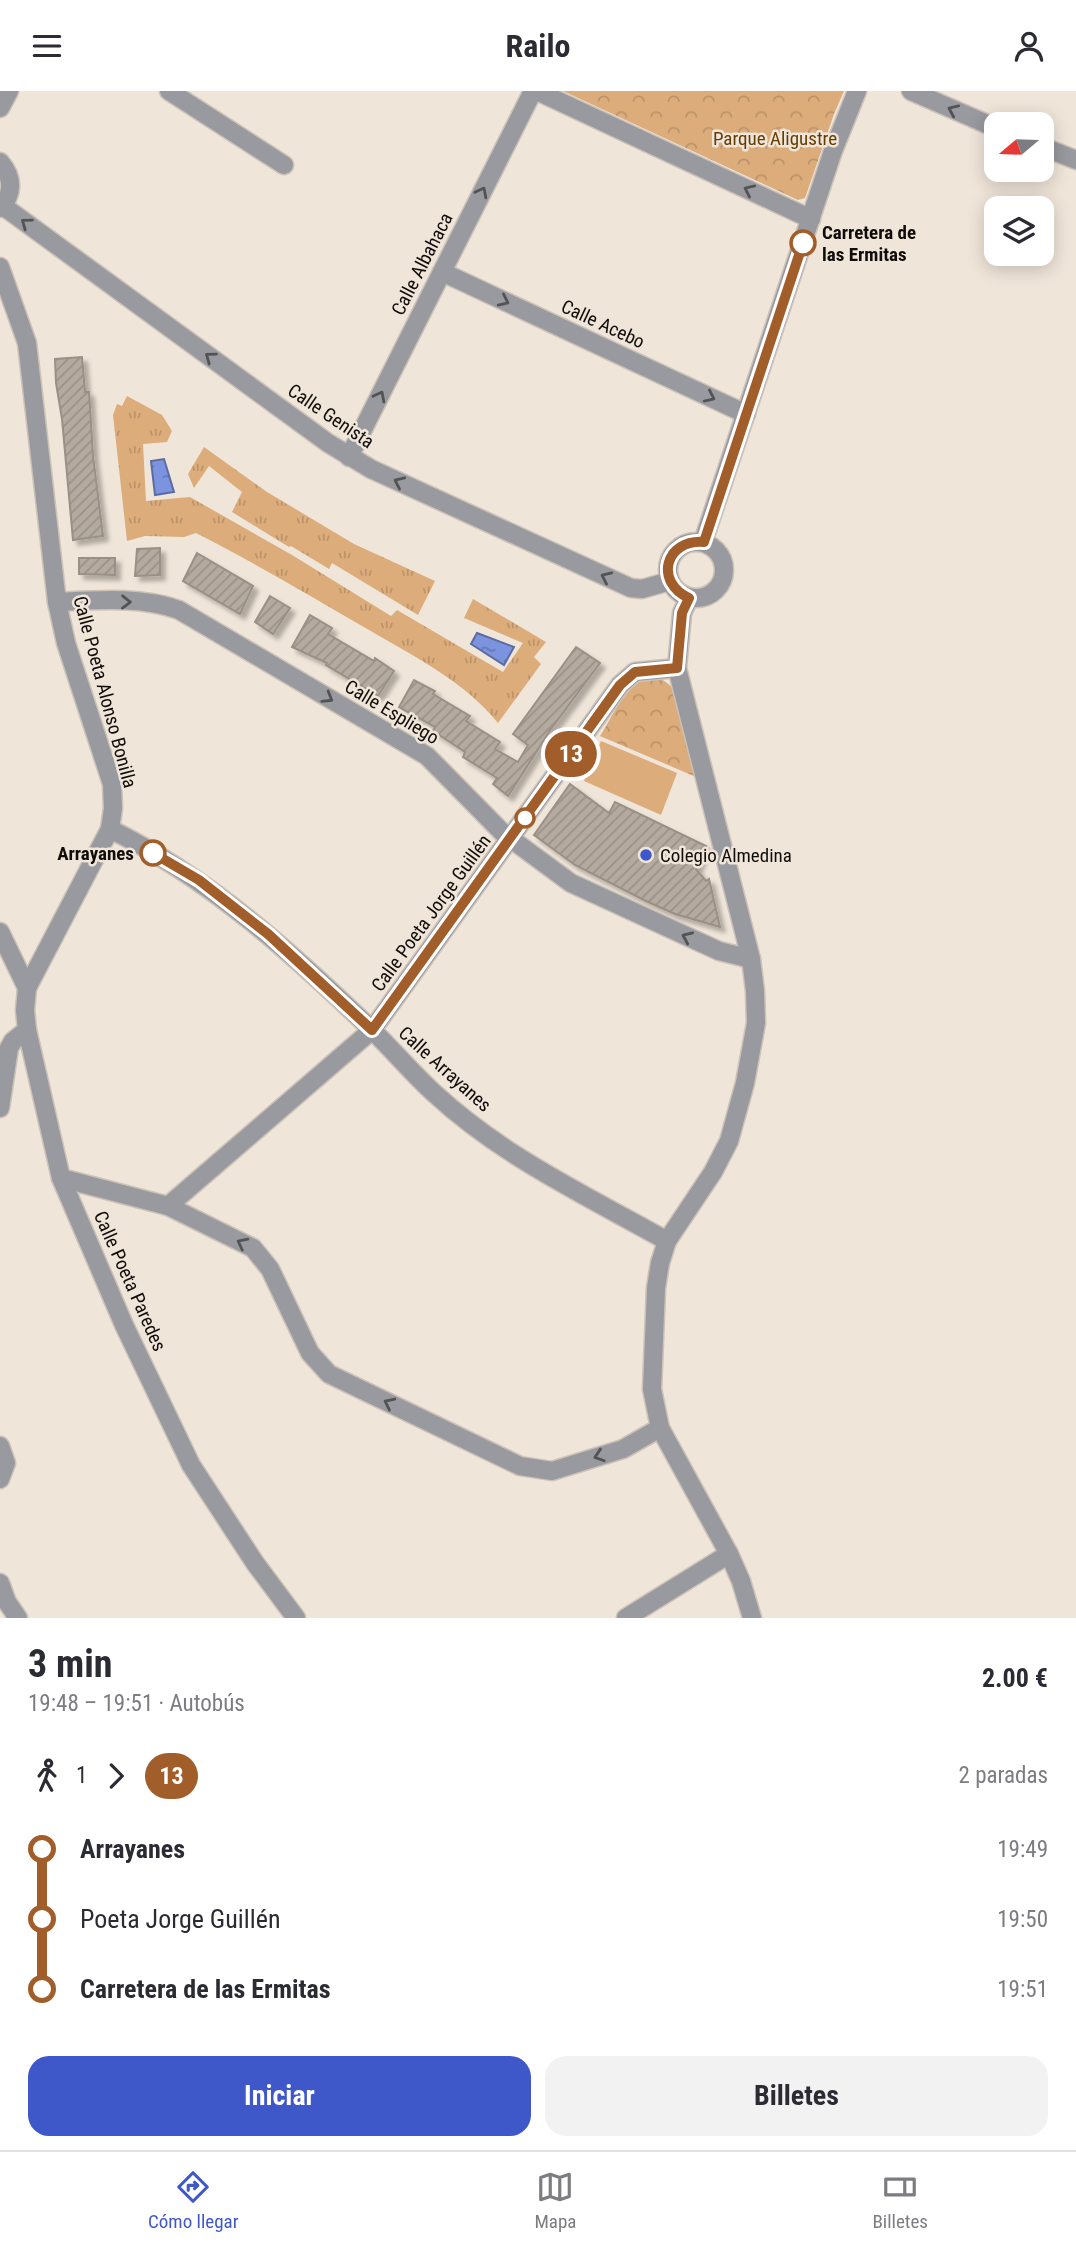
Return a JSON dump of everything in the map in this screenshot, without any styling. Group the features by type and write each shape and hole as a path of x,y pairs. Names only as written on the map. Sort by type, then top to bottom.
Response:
{"street":[{"path":"0,108 9,91"},
{"path":"169,91 284,165"},
{"path":"535,91 811,219"},
{"name":"Calle Albahaca","path":"349,457 535,91"},
{"path":"704,542 833,151 857,91"},
{"path":"911,91 984,123"},
{"path":"1054,151 1076,160"},
{"path":"0,162 10,178 10,188 1,207"},
{"name":"Calle Genista","path":"1,207 349,457 631,588 642,589 670,581"},
{"name":"Calle Poeta Alonso Bonilla","path":"0,267 27,343 57,603 66,643 111,784 113,808 110,829 27,988"},
{"name":"Calle Acebo","path":"442,272 746,414"},
{"path":"704,542 719,552 723,559 724,577 715,592 707,597 689,598 675,589 670,581 668,563 678,548 686,543 704,542"},
{"path":"689,598 682,613 677,668 751,959 756,1023 745,1083 729,1141 713,1172 667,1241 660,1263 656,1289 654,1409 660,1427 729,1554 741,1581 752,1618"},
{"name":"Calle Espliego","path":"57,603 148,602 165,604 179,610 427,756 510,839 571,883 719,951 751,959"},
{"name":"Calle Poeta Jorge Guillén","path":"168,1206 372,1030 620,685 635,672 677,668"},
{"name":"Calle Arrayanes","path":"110,829 199,880 268,934 372,1030 436,1094 515,1157 667,1241"},
{"name":"Calle Poeta Paredes","path":"0,932 27,988 27,1030 61,1178 124,1325 191,1465 255,1563 296,1618"},
{"path":"0,1108 9,1048 27,1030"},
{"path":"61,1178 168,1206 253,1248 270,1269 310,1353 329,1374 520,1466 552,1471 623,1449 660,1427"},
{"path":"0,1445 6,1463 0,1479"},
{"path":"626,1618 729,1554"},
{"path":"0,1583 7,1602 18,1618"}],"green space":[{"name":"Parque Aligustre","path":"563,91 844,91 805,198 798,200"},
{"path":"127,396 162,415 172,431 167,442 143,444 146,501 190,497 391,616 397,610 503,672 523,643 464,618 473,599 546,642 534,657 541,664 498,723 470,695 421,660 196,533 184,537 145,536 127,541 113,415 117,404 122,406"},
{"path":"204,447 267,492 354,544 435,581 418,615 332,563 329,569 232,512 242,492 209,466 194,488 188,474"},
{"path":"656,677 669,685 678,697 696,777 600,736 629,691 646,679"},
{"path":"601,741 677,773 661,815 584,781"}],"water":[{"path":"164,459 174,492 155,495 151,461"},
{"path":"477,633 514,647 504,665 471,644"}],"building":[{"path":"82,357 85,392 89,392 93,456 103,536 73,540 55,359"},
{"path":"160,548 160,575 135,576 137,549"},
{"path":"197,553 253,586 240,614 183,581"},
{"path":"79,558 115,558 115,575 79,574"},
{"path":"270,596 290,608 273,634 255,622"},
{"path":"310,615 332,628 328,634 394,671 378,696 326,665 327,663 292,647"},
{"path":"576,647 600,663 551,729 508,796 493,784 497,778 463,757 465,752 433,731 435,727 399,707 414,680 435,691 433,694 470,716 466,721 500,742 495,749 518,762 528,745 513,734"},
{"name":"Colegio Almedina","path":"570,784 609,813 615,802 706,846 696,869 706,881 709,879 720,927 675,914 646,901 575,865 534,835"}],"bus line":[{"name":"13","path":"153,853 199,880 268,934 372,1030 620,685 635,672 677,668 682,613 689,598 675,589 670,581 668,563 678,548 686,543 704,542 803,243"}],"place":[{"name":"Carretera de las Ermitas","path":"803,243"},
{"name":"Arrayanes","path":"153,853"},
{"name":"Colegio Almedina","path":"646,855"}]}
